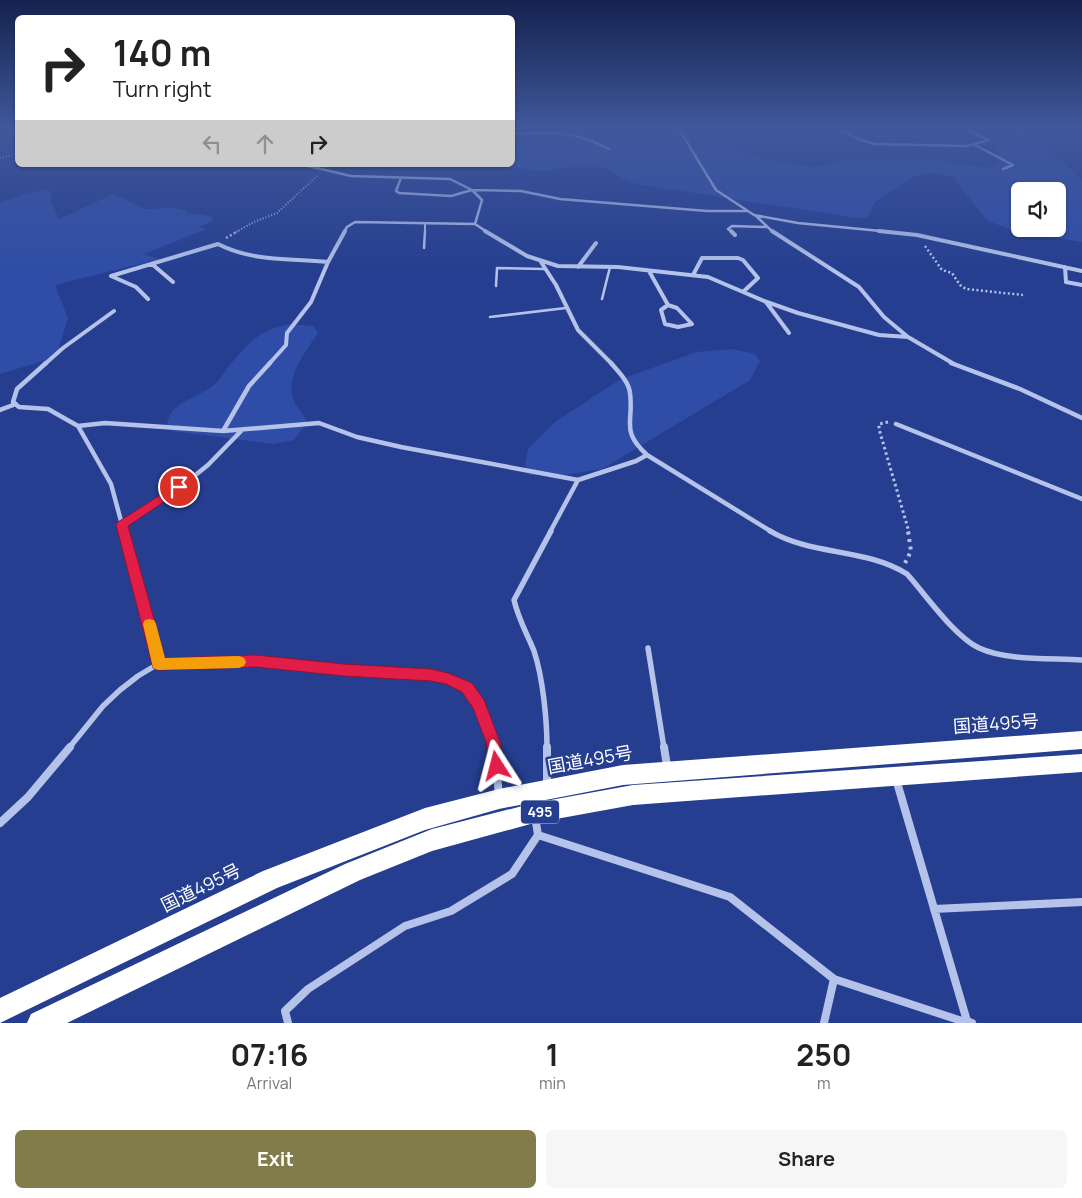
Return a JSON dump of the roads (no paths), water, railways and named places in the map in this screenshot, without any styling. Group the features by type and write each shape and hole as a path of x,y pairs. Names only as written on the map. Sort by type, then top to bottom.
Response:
{"highway":[{"name":"国道495号","path":"0,1011 271,879 425,819 499,800 623,775 1082,740"},
{"name":"495","path":"40,1023 353,872 432,840 534,813 633,795 1082,762"}],"street":[{"path":"369,177 450,180 472,190 482,200 476,224"},
{"path":"708,177 716,190 754,215 775,234 860,287 884,317 908,337 941,358 962,368 1020,389 1082,418"},
{"path":"400,178 396,191 399,193 451,196 472,190 521,191 560,199 707,211 748,211"},
{"path":"754,215 798,223 917,235 1082,271"},
{"path":"224,430 249,386 286,345 287,333 311,302 328,262 348,227 355,222 476,224 493,237 541,262 558,266 610,267 721,280 766,302 873,334 895,338 908,337"},
{"path":"735,235 728,229 732,226 767,227"},
{"path":"578,267 596,243"},
{"path":"148,300 136,287 111,276 218,244 229,251 262,257 328,262"},
{"path":"693,276 702,258 738,258 743,260 758,278 744,291"},
{"path":"541,262 556,285 578,330 613,365 626,382 630,392 630,432 636,445 647,455 773,533 816,549 852,554 902,570 966,640 979,649 999,653 1082,660"},
{"path":"152,264 173,282"},
{"path":"1065,267 1066,282 1082,285"},
{"path":"649,271 668,305 677,308 692,324 671,327 665,324 661,310 668,305"},
{"path":"766,302 789,333"},
{"path":"114,311 63,348 16,389 13,402 19,407 48,409 78,426 87,439 111,484 157,652 158,664"},
{"path":"0,410 16,404"},
{"path":"78,426 105,423 224,430 319,423 357,437 400,447 578,480 636,461 647,455"},
{"path":"896,424 1082,498"},
{"path":"122,525 193,477 208,465 243,429"},
{"path":"547,790 547,725 540,682 534,652 517,614 514,600 578,480"},
{"path":"648,648 668,772"},
{"path":"0,823 48,776 106,703 145,670 158,664 256,661 344,670 431,675 448,679 467,688 478,704 493,742 499,800"},
{"path":"895,776 969,1022"},
{"path":"288,1023 285,1010 308,989 353,959 405,926 451,911 512,874 538,835 534,813"},
{"path":"538,835 730,898 834,979 969,1022"},
{"path":"934,909 1082,902"},
{"path":"824,1023 834,979"}],"lane":[{"path":"424,248 425,223"},
{"path":"602,299 610,267"},
{"path":"496,286 496,268 545,268"},
{"path":"490,317 566,308"}]}
